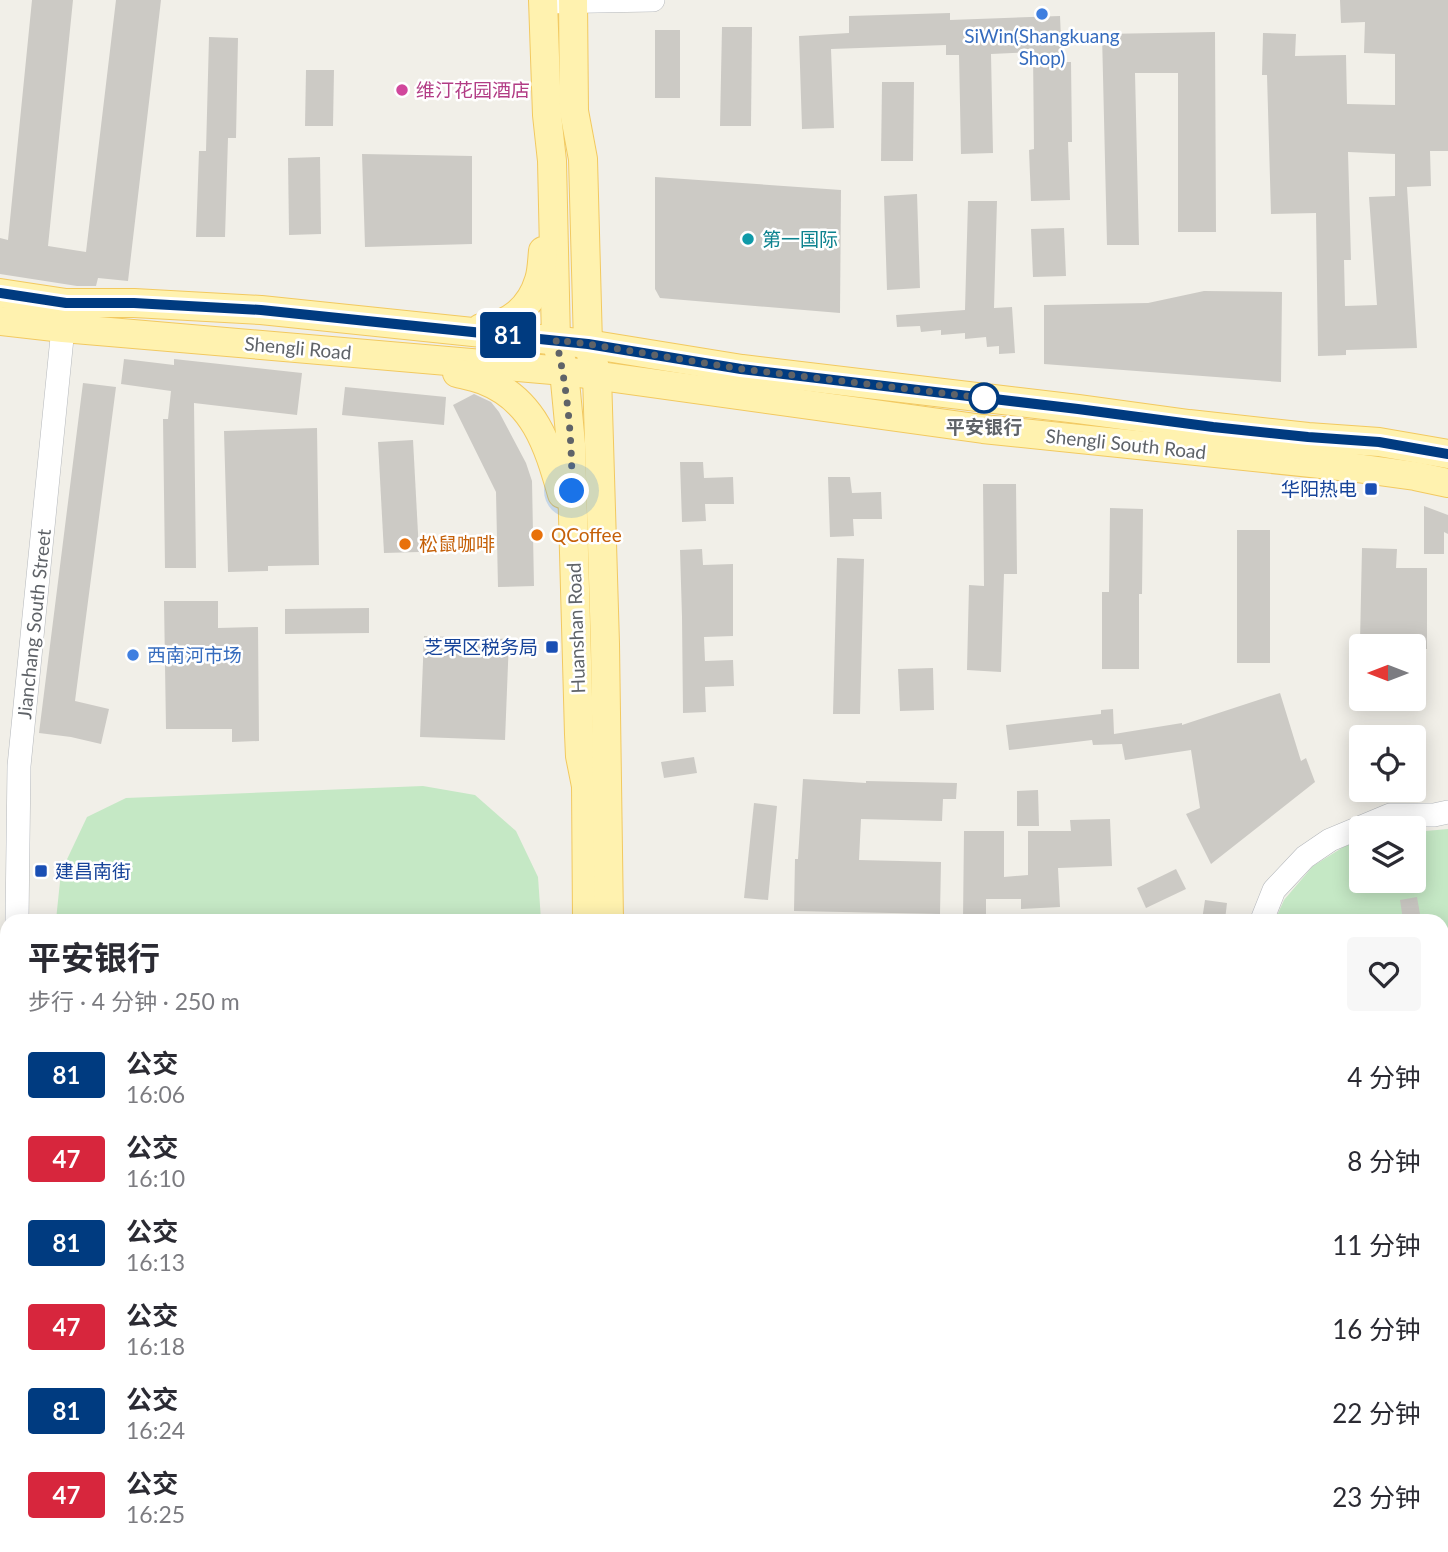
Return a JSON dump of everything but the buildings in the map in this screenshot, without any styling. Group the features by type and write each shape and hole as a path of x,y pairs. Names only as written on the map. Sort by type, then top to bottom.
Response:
{"main road":[{"name":"Huanshan Road","path":"543,1 552,179 556,340 564,372 571,444 579,734 586,786 587,914"},
{"name":"Huanshan Road","path":"573,1 574,111 583,159 588,344 597,376 609,914"},
{"path":"459,330 487,328 505,323 529,301 539,279 552,179"},
{"name":"Shengli Road","path":"0,293 64,315 404,358 597,376"},
{"name":"Shengli Road","path":"0,321 64,315 134,303 261,310 556,340"},
{"name":"Shengli South Road","path":"556,340 741,369 1202,425 1379,442 1448,454"},
{"path":"404,358 484,381 511,395 532,416 551,454 565,504 574,562"},
{"name":"Shengli South Road","path":"597,376 983,429 1349,467 1448,483"},
{"path":"579,734 607,733"}],"street":[{"path":"543,1 653,0"},
{"name":"Jianchang South Street","path":"18,914 10,767 64,315"},
{"path":"1264,914 1274,890 1305,858 1330,840 1390,815 1434,815 1448,812"}],"green space":[{"path":"423,786 475,795 516,831 538,877 541,914 57,914 61,872 87,817 126,798"},
{"path":"1448,829 1448,914 1278,914 1284,900 1313,866 1349,845 1349,893 1426,893 1426,831"}],"bus line":[{"name":"81","path":"0,293 66,303 134,303 261,310 588,344 741,369 1213,427 1379,442 1448,454"}],"place":[{"name":"SiWin(Shangkuang Shop)","path":"1042,14"},
{"name":"维汀花园酒店","path":"402,90"},
{"name":"第一国际","path":"748,239"},
{"name":"平安银行","path":"984,398"},
{"name":"华阳热电","path":"1371,489"},
{"name":"QCoffee","path":"537,535"},
{"name":"松鼠咖啡","path":"405,544"},
{"name":"芝罘区税务局","path":"552,647"},
{"name":"西南河市场","path":"133,655"},
{"name":"建昌南街","path":"41,871"}],"route":[{"path":"572,491 569,419 564,372 556,340 741,369 984,398"}]}
